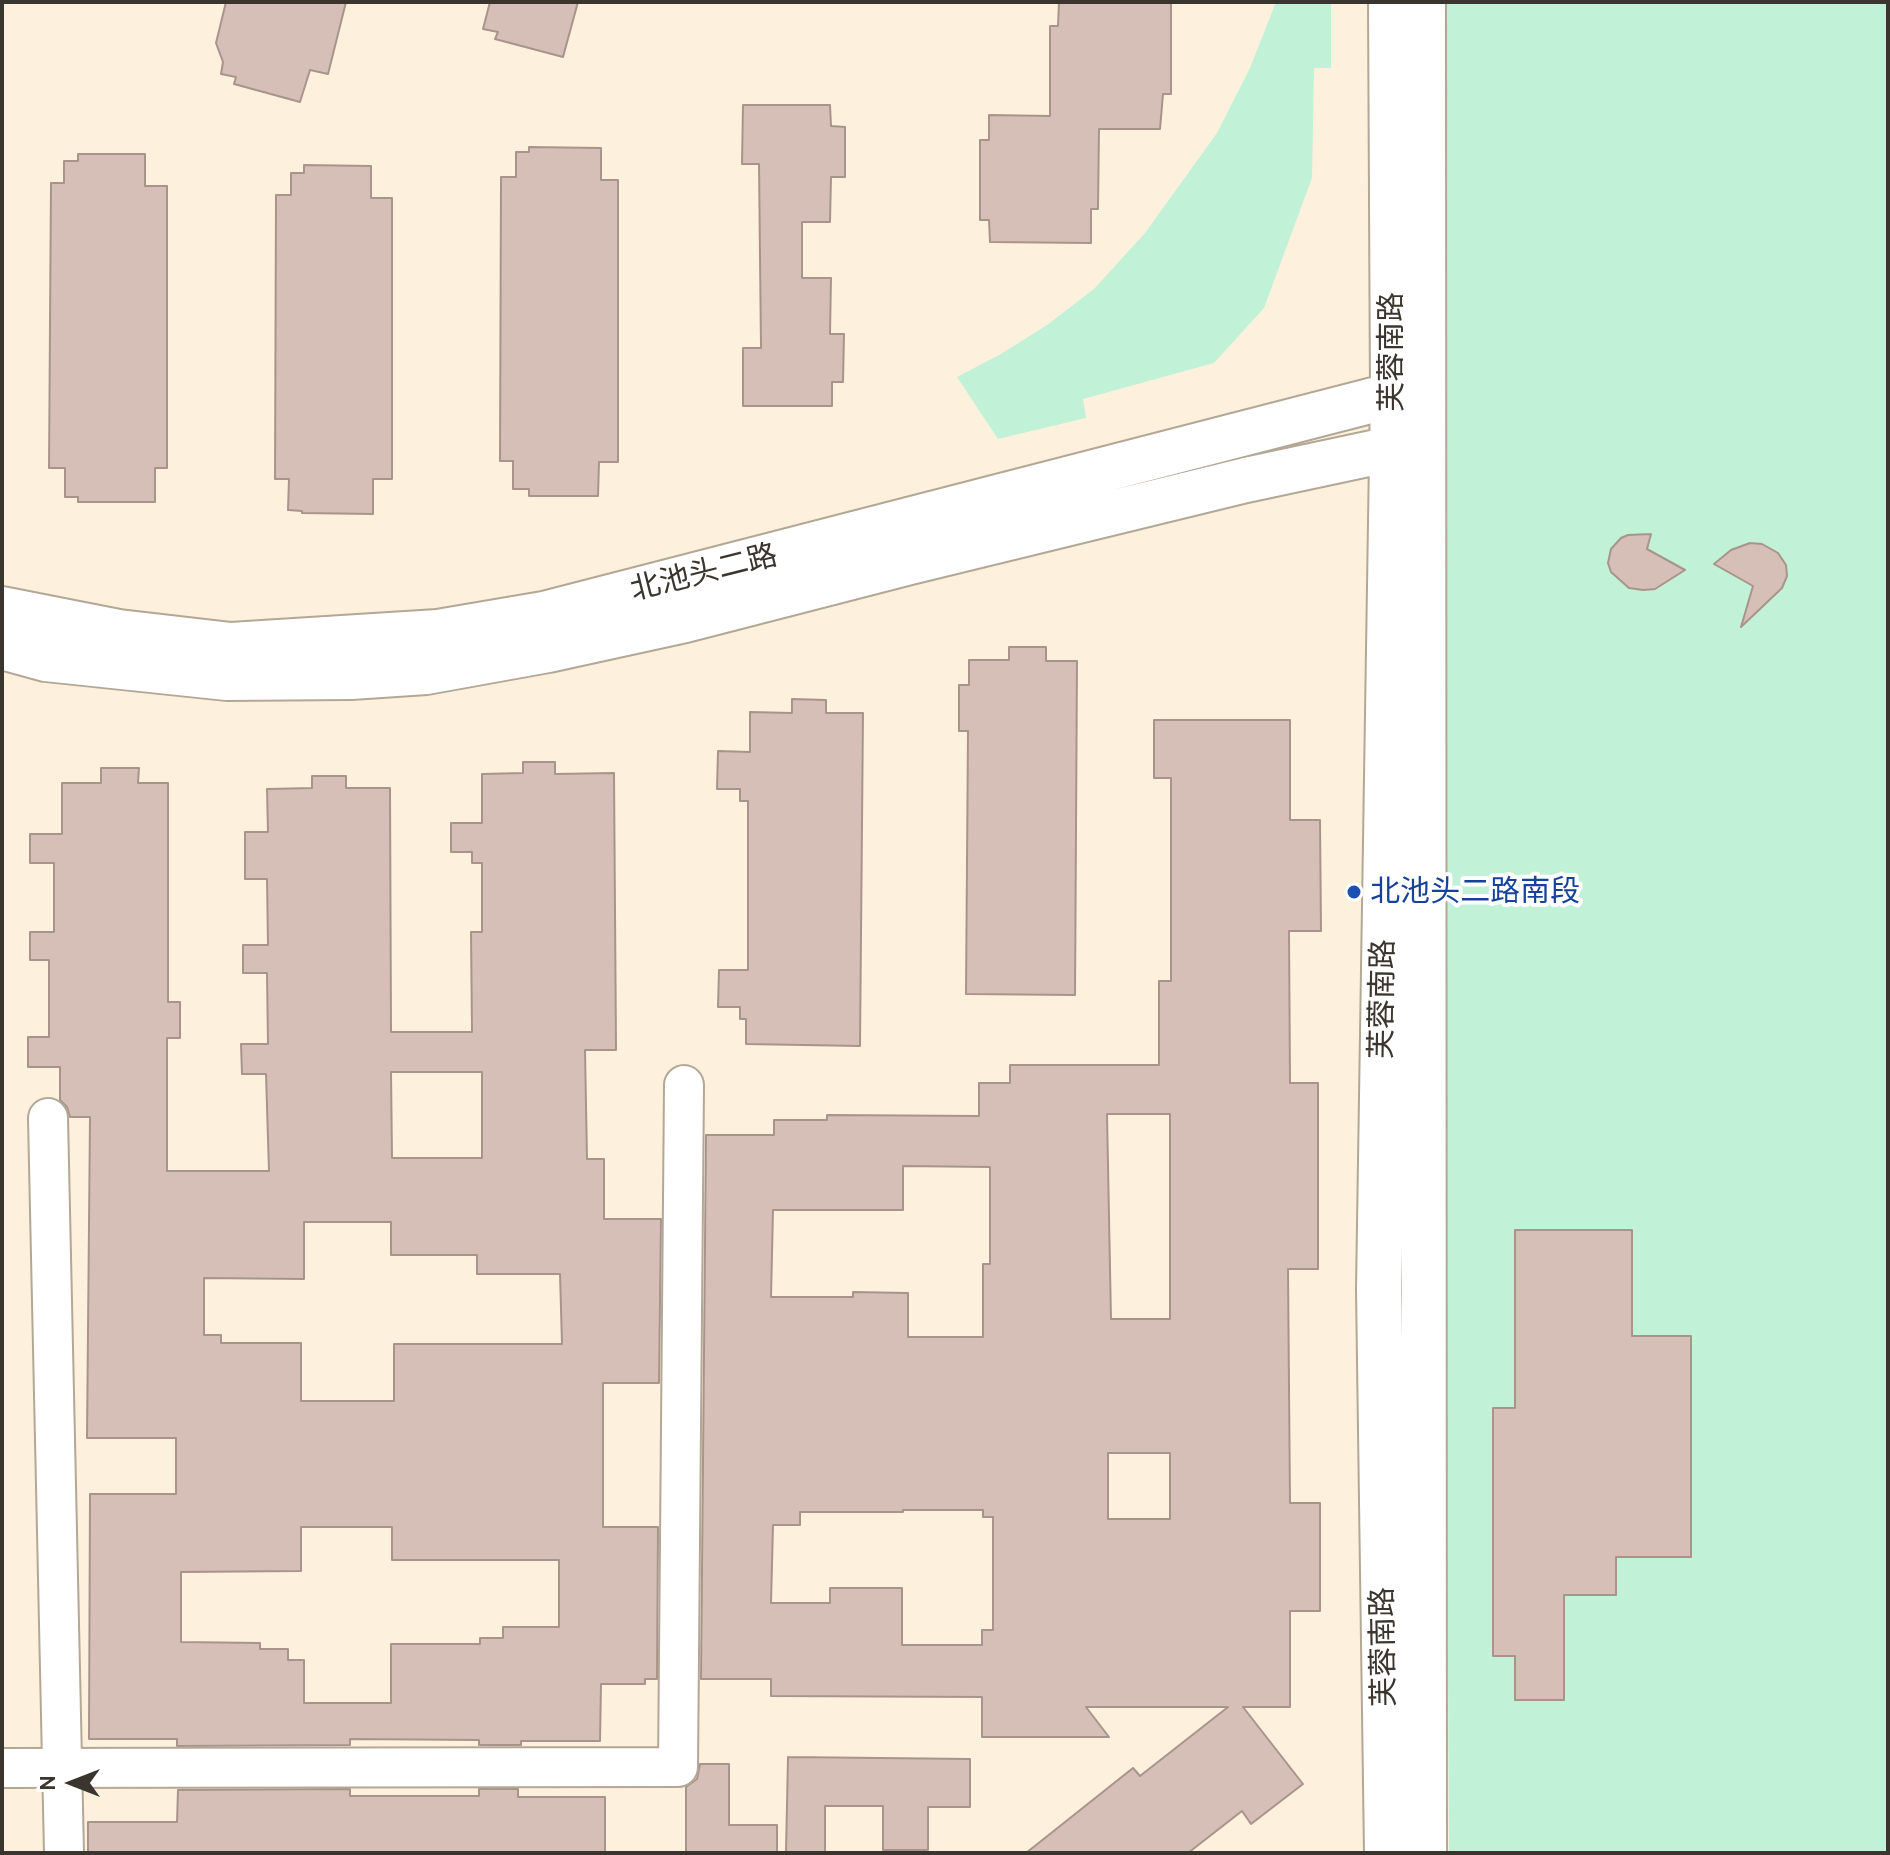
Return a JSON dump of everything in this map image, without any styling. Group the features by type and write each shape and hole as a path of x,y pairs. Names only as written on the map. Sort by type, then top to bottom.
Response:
{"main road":[{"name":"芙蓉南路","path":"1387,1853 1379,1289 1393,395 1391,2"},
{"name":"芙蓉南路","path":"1423,2 1424,1853"},
{"name":"北池头二路","path":"2,609 119,632 231,645 438,632 544,614 1393,395"},
{"name":"北池头二路","path":"2,647 46,659 227,678 351,677 426,672 548,650 685,620 1246,480 1391,449"}],"street":[{"path":"2,1768 678,1767 684,1085"},
{"path":"48,1118 64,1853"}],"green space":[{"path":"1276,2 1331,2 1331,68 1314,68 1312,178 1264,308 1214,363 1083,399 1086,418 998,439 957,377 1047,325 1094,289 1145,233 1217,133 1250,68"},
{"path":"1439,2 1888,2 1888,1853 1449,1853"}],"building":[{"path":"226,2 346,2 328,74 310,70 300,102 234,84 236,77 221,74 223,62 216,43"},
{"path":"490,2 578,2 563,57 495,39 498,32 483,29"},
{"path":"1059,2 1171,2 1171,94 1163,94 1160,129 1099,129 1098,209 1091,209 1091,243 990,242 989,220 980,220 980,140 989,140 989,115 1050,116 1050,26 1058,26"},
{"path":"743,105 830,105 831,126 845,127 845,177 831,177 830,222 802,222 802,278 831,278 830,334 844,334 843,382 832,382 832,406 743,406 743,348 761,348 759,164 742,164"},
{"path":"529,147 601,148 601,180 618,180 618,462 599,462 598,496 529,496 529,489 513,489 513,461 500,461 501,177 516,177 516,152 529,152"},
{"path":"78,154 145,154 145,186 167,186 167,468 155,468 155,502 78,502 78,497 65,497 65,468 49,468 51,183 64,183 64,161 78,161"},
{"path":"304,165 371,166 371,198 392,198 392,479 373,479 373,514 288,510 289,479 275,479 276,195 291,195 291,173 304,173"},
{"path":"1651,534 1647,549 1685,570 1655,589 1629,588 1611,572 1608,563 1611,549 1628,535"},
{"path":"1750,543 1762,544 1778,553 1786,565 1787,576 1782,588 1741,627 1753,586 1714,564 1731,550"},
{"path":"1009,647 1046,647 1046,661 1077,661 1075,995 966,994 968,731 959,731 959,685 969,685 969,660 1009,660"},
{"path":"792,699 826,700 826,713 863,713 860,1046 746,1044 746,1019 740,1019 740,1007 718,1007 719,970 748,970 748,801 740,801 740,789 717,789 718,751 750,752 750,712 792,713"},
{"path":"1154,720 1290,720 1290,820 1320,820 1321,931 1289,931 1290,1083 1318,1083 1318,1269 1288,1269 1290,1503 1320,1503 1320,1611 1290,1611 1290,1707 1243,1707 1303,1784 1251,1824 1242,1811 1188,1853 1026,1853 1133,1768 1140,1776 1228,1707 1086,1707 1109,1737 982,1737 982,1697 771,1696 771,1679 701,1679 706,1135 774,1135 774,1120 827,1120 827,1115 979,1116 979,1083 1010,1083 1010,1065 1159,1065 1159,981 1171,981 1171,778 1154,778","holes":["1107,1114 1170,1114 1170,1319 1111,1319","903,1166 990,1167 990,1264 983,1264 983,1337 908,1337 908,1293 853,1292 853,1297 771,1297 773,1210 903,1210","1108,1453 1170,1453 1170,1519 1108,1519","983,1510 983,1517 993,1517 993,1630 982,1630 982,1645 902,1645 902,1588 830,1588 830,1603 771,1603 773,1525 800,1525 800,1512"]},
{"path":"523,762 555,762 555,774 614,773 616,1050 585,1050 587,1159 604,1159 604,1219 661,1219 659,1383 603,1383 603,1527 658,1527 657,1679 645,1679 645,1684 601,1684 600,1741 521,1741 521,1745 479,1745 479,1740 350,1739 350,1745 177,1746 177,1739 89,1739 90,1494 176,1494 176,1438 87,1438 90,1117 70,1117 67,1107 60,1100 60,1067 28,1067 28,1037 49,1037 49,960 30,960 30,932 54,932 54,863 30,863 30,834 62,834 62,783 101,783 101,768 139,768 138,783 168,783 168,1002 180,1002 180,1038 167,1038 167,1171 269,1171 266,1074 242,1074 241,1044 268,1044 267,973 243,973 243,945 268,945 267,879 245,879 245,832 268,832 267,789 312,788 312,776 346,776 346,788 390,788 391,1032 472,1032 471,932 482,932 482,863 472,863 472,852 451,852 451,823 482,823 482,774 523,773","holes":["391,1072 482,1072 482,1158 392,1158","304,1222 391,1222 391,1255 477,1255 477,1274 560,1274 562,1344 394,1344 394,1401 301,1401 301,1343 221,1343 221,1335 204,1335 204,1278 304,1279","301,1527 392,1527 392,1560 559,1560 559,1627 503,1627 503,1638 480,1638 480,1644 391,1644 391,1703 304,1703 304,1660 288,1660 288,1649 260,1649 260,1643 181,1642 181,1572 301,1571"]},
{"path":"1515,1230 1632,1230 1632,1336 1691,1336 1691,1557 1616,1557 1616,1595 1564,1595 1564,1700 1515,1700 1515,1656 1493,1656 1493,1408 1515,1408"},
{"path":"788,1757 970,1759 970,1807 928,1807 928,1850 883,1850 883,1806 825,1806 825,1852 786,1852"},
{"path":"700,1764 729,1764 729,1825 777,1825 777,1853 686,1853 686,1787 697,1779"},
{"path":"350,1789 350,1796 479,1796 479,1789 518,1789 518,1797 605,1797 605,1853 88,1853 88,1822 177,1822 178,1790"}],"place":[{"name":"北池头二路南段","path":"1354,892"}]}
